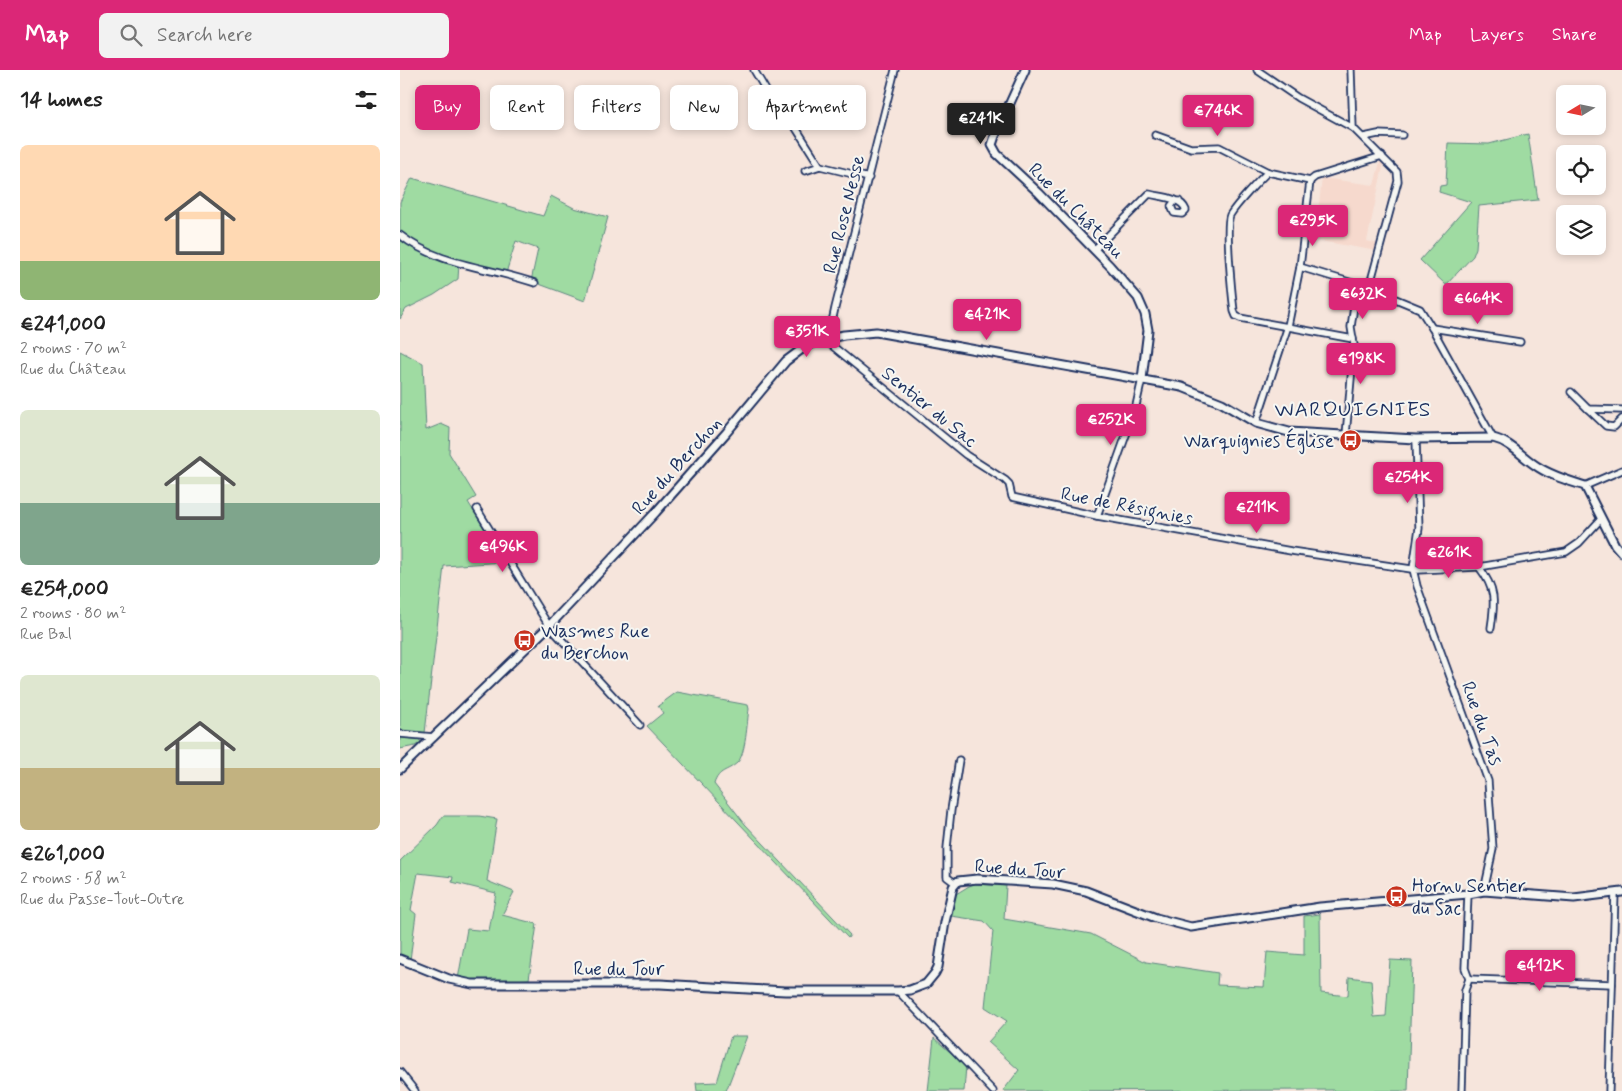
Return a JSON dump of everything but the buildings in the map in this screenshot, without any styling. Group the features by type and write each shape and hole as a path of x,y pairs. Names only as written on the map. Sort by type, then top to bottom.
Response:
{"street":[{"path":"754,70 767,92 794,125 820,166"},
{"name":"Rue Rose Nesse","path":"833,337 832,322 895,70"},
{"name":"Rue du Château","path":"1025,70 994,136 993,148 1131,288 1143,310 1148,334 1142,379"},
{"path":"1257,70 1298,98 1353,128 1397,172 1398,181 1369,288"},
{"path":"1351,70 1353,128"},
{"path":"1364,138 1378,134 1402,136"},
{"path":"1155,135 1191,148 1219,147 1268,172 1310,181"},
{"path":"1256,423 1288,326 1300,267 1310,181 1315,177 1382,156"},
{"path":"805,171 820,166 869,178"},
{"path":"1268,172 1229,216 1230,265 1236,316 1353,339"},
{"path":"1094,250 1149,194 1179,201"},
{"path":"400,236 419,248 459,264 506,273 535,283"},
{"path":"1300,267 1369,288 1420,309 1493,438 1508,444 1540,468 1562,479 1585,486 1622,470"},
{"path":"1346,435 1354,345 1351,327 1358,285"},
{"path":"1432,328 1520,342"},
{"name":"Rue du Berchon","path":"400,769 548,626 656,512 726,434 786,361 806,346 824,339 876,332 1182,387 1222,403 1256,423 1289,432 1416,439 1493,438"},
{"name":"Sentier du Sac","path":"824,339 966,454 1005,480 1009,484 1012,497"},
{"path":"1097,516 1135,410 1142,379"},
{"path":"1571,392 1606,426 1614,427 1622,419"},
{"path":"1588,409 1622,410"},
{"path":"1416,439 1419,528 1416,570"},
{"path":"1585,486 1617,549 1622,553"},
{"name":"Rue de Résignies","path":"1012,497 1097,516 1291,551 1416,570 1479,567"},
{"path":"477,509 548,626 640,725"},
{"path":"1479,567 1566,552 1579,542 1601,519"},
{"path":"1479,567 1489,579 1494,598 1491,628"},
{"name":"Rue du Tas","path":"1416,570 1417,586 1488,781 1493,849 1484,892"},
{"path":"400,734 434,737"},
{"path":"955,883 947,876 948,848 959,760"},
{"name":"Rue du Tour","path":"400,959 449,979 472,984 660,984 777,990 898,991 921,987 935,973 938,967 950,897 955,883 961,880 977,879 1053,884 1086,892 1156,918 1190,927 1320,907 1484,892 1574,898 1619,892"},
{"path":"1609,1091 1612,984 1619,892"},
{"path":"1462,1091 1465,990 1469,979 1465,968 1468,894"},
{"path":"1469,979 1612,984"},
{"path":"898,991 993,1091"},
{"path":"400,1072 415,1091"}],"shaded area":[{"path":"1380,162 1384,162 1367,241 1378,244 1377,251 1315,240 1322,178 1374,185"}],"green space":[{"path":"1528,134 1538,200 1479,206 1476,248 1473,256 1446,285 1420,260 1471,202 1439,192 1440,186 1446,185 1448,143 1489,144"},
{"path":"412,178 543,216 551,196 574,208 608,217 585,301 531,281 538,249 516,241 506,273 459,264 458,279 434,295 406,309 400,319 400,202"},
{"path":"400,351 423,363 426,430 441,424 450,428 449,453 476,497 468,502 505,562 444,566 425,733 400,730"},
{"path":"677,692 748,705 746,738 740,759 721,773 714,784 745,824 850,935 848,938 647,726 663,713 658,706"},
{"path":"400,736 418,738 421,742 415,746 400,749"},
{"path":"443,816 479,816 497,819 487,881 514,892 502,915 537,924 529,979 475,982 458,979 467,929 489,931 496,893 452,882 453,877 418,873 411,910 416,914 410,960 400,956 400,861 437,825"},
{"path":"975,884 1006,886 1004,919 1091,934 1146,962 1218,973 1217,985 1264,987 1267,952 1304,955 1304,916 1320,914 1321,993 1348,996 1349,977 1371,980 1374,1017 1386,1016 1390,960 1412,961 1408,1091 1003,1091 1019,1070 988,1042 1007,1021 985,1007 993,931 984,921 951,916 956,894"},
{"path":"731,1036 747,1036 726,1091 697,1091 696,1083 717,1082"},
{"path":"934,1038 966,1066 964,1091 928,1091"}],"place":[{"name":"Warquignies Église","path":"1350,440"},
{"name":"Wasmes Rue du Berchon","path":"525,641"},
{"name":"Hornu Sentier du Sac","path":"1396,896"}],"district":[{"name":"WARQUIGNIES","path":"1353,409"}]}
